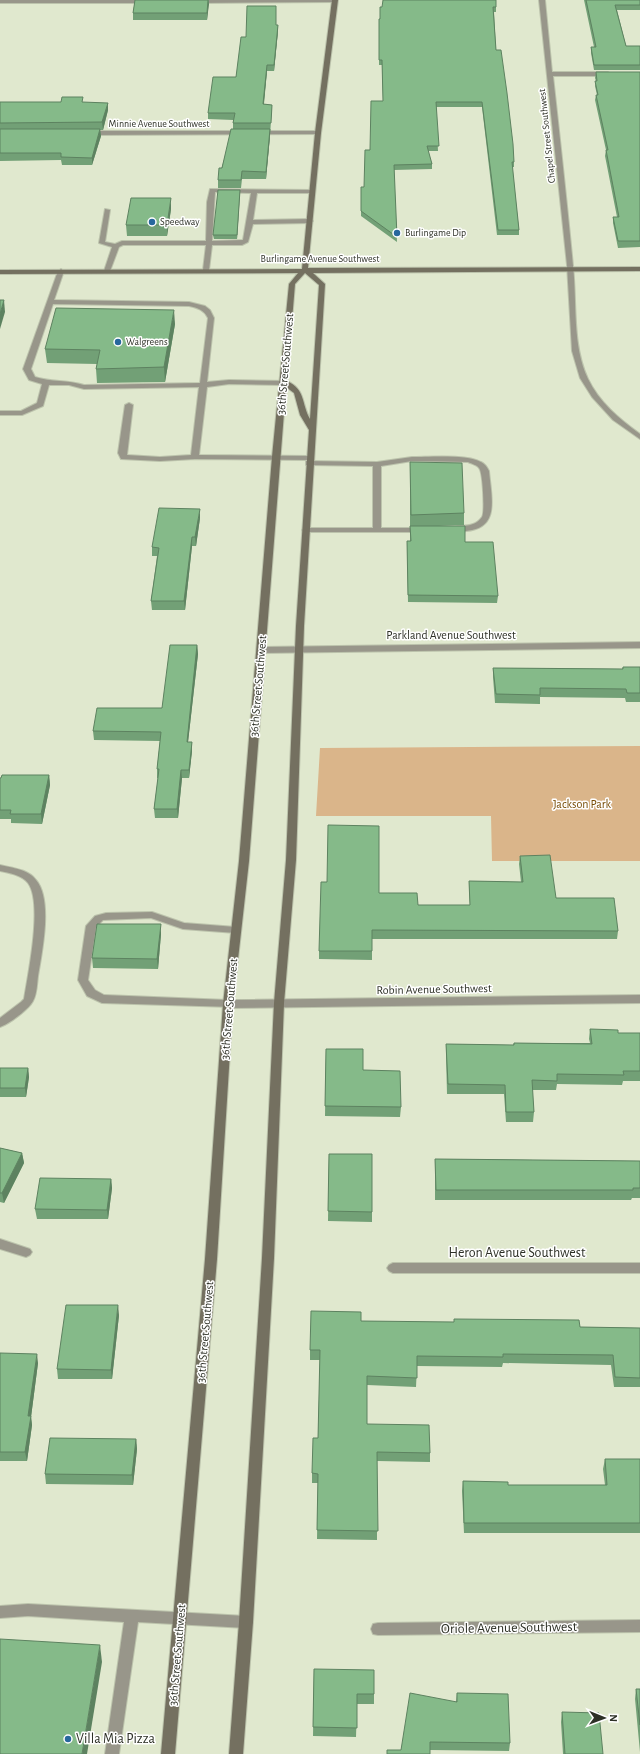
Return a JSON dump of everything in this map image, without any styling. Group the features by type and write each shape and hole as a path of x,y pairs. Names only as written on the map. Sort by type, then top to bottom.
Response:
{"street":[{"path":"0,1 151,0"},
{"path":"190,0 335,0 318,133 305,269 322,284 306,530 291,860 279,1003 268,1258 246,1622 236,1754"},
{"name":"Chapel Street Southwest","path":"542,0 570,269 573,327 579,360 584,377 591,392 604,407 640,437"},
{"path":"549,74 618,74"},
{"name":"Minnie Avenue Southwest","path":"80,133 318,133"},
{"path":"206,270 212,190 312,191"},
{"path":"107,210 102,243 116,246 122,243 242,243 246,241 254,191"},
{"path":"250,222 310,221"},
{"path":"107,271 116,246"},
{"name":"Burlingame Avenue Southwest","path":"0,272 305,269 640,269"},
{"name":"36th Street Southwest","path":"168,1754 211,1259 228,1004 244,861 276,457 292,284 305,269"},
{"path":"61,271 27,370 32,378 46,383 69,383 84,387 203,385 228,382 284,383 293,386 297,390 302,411 312,429"},
{"path":"50,302 189,304 200,306 208,311 211,318 195,457"},
{"path":"0,413 22,413 40,404 46,383"},
{"path":"128,405 122,453 124,457 160,459 195,457 276,457 377,464 412,459 469,460 478,463 483,467 486,475 488,510 486,518 474,528 444,530"},
{"path":"377,464 377,530"},
{"path":"306,530 429,530"},
{"name":"Parkland Avenue Southwest","path":"261,650 300,648 640,645"},
{"path":"0,868 24,874 33,882 38,891 40,901 38,938 29,999 25,1005 0,1023"},
{"name":"Robin Avenue Southwest","path":"236,930 183,926 152,915 106,916 99,918 91,926 83,980 91,993 102,999 228,1004 640,999"},
{"path":"0,1244 26,1252"},
{"name":"Heron Avenue Southwest","path":"393,1268 640,1268"},
{"path":"0,1612 28,1610 246,1622"},
{"path":"112,1754 132,1616"},
{"name":"Oriole Avenue Southwest","path":"378,1629 640,1626"}],"green space":[{"name":"Jackson Park","path":"640,746 640,861 492,861 491,816 316,816 320,748"}],"building":[{"path":"135,0 208,0 207,13 133,13"},
{"path":"383,0 496,0 496,7 493,7 496,50 501,50 507,93 513,144 514,162 512,162 519,230 498,230 482,102 436,102 439,146 427,146 432,164 394,165 397,237 361,211 361,187 364,187 365,150 370,150 371,101 383,101 382,60 379,60 379,19 380,7 382,7"},
{"path":"586,0 640,0 640,5 615,5 626,46 640,46 640,65 594,65 591,47 596,47"},
{"path":"247,6 276,6 276,25 278,25 274,65 267,65 263,104 272,105 271,123 233,123 235,113 208,113 213,77 236,77 241,37 246,37"},
{"path":"596,72 640,72 640,241 618,241 613,217 619,217 606,150 608,150 596,95 598,95 595,81 597,81"},
{"path":"62,97 83,97 82,102 108,103 102,122 0,123 0,102 61,102"},
{"path":"0,129 100,129 92,158 61,157 61,153 0,153"},
{"path":"231,129 270,129 266,172 242,171 241,180 218,180 219,168 222,168"},
{"path":"218,190 240,190 237,235 213,235"},
{"path":"131,198 171,198 167,225 126,225"},
{"path":"0,300 4,300 0,314"},
{"path":"56,308 174,310 164,367 96,369 100,350 45,349"},
{"path":"410,462 462,463 464,513 411,515"},
{"path":"159,508 200,509 195,537 192,537 184,601 151,601 159,548 152,547"},
{"path":"410,526 465,526 465,542 493,542 498,596 408,595 407,541 411,541"},
{"path":"170,645 197,645 187,742 192,742 189,770 181,770 177,809 154,809 159,769 157,769 161,732 93,731 97,708 162,708"},
{"path":"623,667 640,667 640,693 627,693 626,689 540,688 540,695 496,694 493,668 623,669"},
{"path":"2,775 49,775 41,814 10,814 11,810 0,810 0,778"},
{"path":"328,825 379,826 379,893 417,893 418,905 470,905 469,881 523,882 520,856 550,855 556,898 614,898 618,931 372,930 372,951 319,951 321,882 327,882"},
{"path":"97,924 161,924 157,959 92,958"},
{"path":"590,1029 618,1030 618,1033 640,1033 640,1071 623,1071 624,1075 557,1074 557,1081 532,1080 534,1112 506,1112 505,1085 448,1084 446,1044 592,1044"},
{"path":"326,1049 363,1049 363,1070 400,1071 401,1107 325,1106"},
{"path":"0,1068 28,1068 25,1088 0,1088"},
{"path":"0,1148 22,1153 2,1193 0,1193"},
{"path":"329,1154 372,1154 372,1212 328,1211"},
{"path":"435,1159 640,1161 640,1188 633,1188 633,1190 436,1190"},
{"path":"40,1178 111,1179 107,1210 35,1209"},
{"path":"66,1305 118,1305 111,1370 57,1369"},
{"path":"311,1311 361,1312 361,1321 454,1322 454,1319 579,1320 580,1327 640,1328 640,1378 615,1377 613,1355 503,1354 503,1357 417,1356 417,1378 367,1376 367,1424 429,1425 430,1453 377,1452 378,1531 317,1530 318,1474 312,1473 313,1438 318,1438 320,1350 310,1350"},
{"path":"0,1353 37,1354 28,1416 31,1416 25,1452 0,1452"},
{"path":"50,1438 136,1439 132,1475 45,1474"},
{"path":"605,1459 640,1459 640,1523 464,1523 463,1481 508,1482 508,1485 607,1485"},
{"path":"0,1639 100,1645 82,1754 0,1754"},
{"path":"314,1669 374,1670 374,1694 357,1694 357,1728 313,1727"},
{"path":"636,1689 640,1689 640,1725"},
{"path":"410,1693 457,1702 457,1693 508,1694 510,1743 430,1742 430,1754 387,1754 387,1750 401,1750"},
{"path":"562,1712 599,1713 603,1754 565,1754"}],"place":[{"name":"Speedway","path":"152,222"},
{"name":"Burlingame Dip","path":"397,233"},
{"name":"Walgreens","path":"118,342"},
{"name":"Villa Mia Pizza","path":"68,1739"}]}
